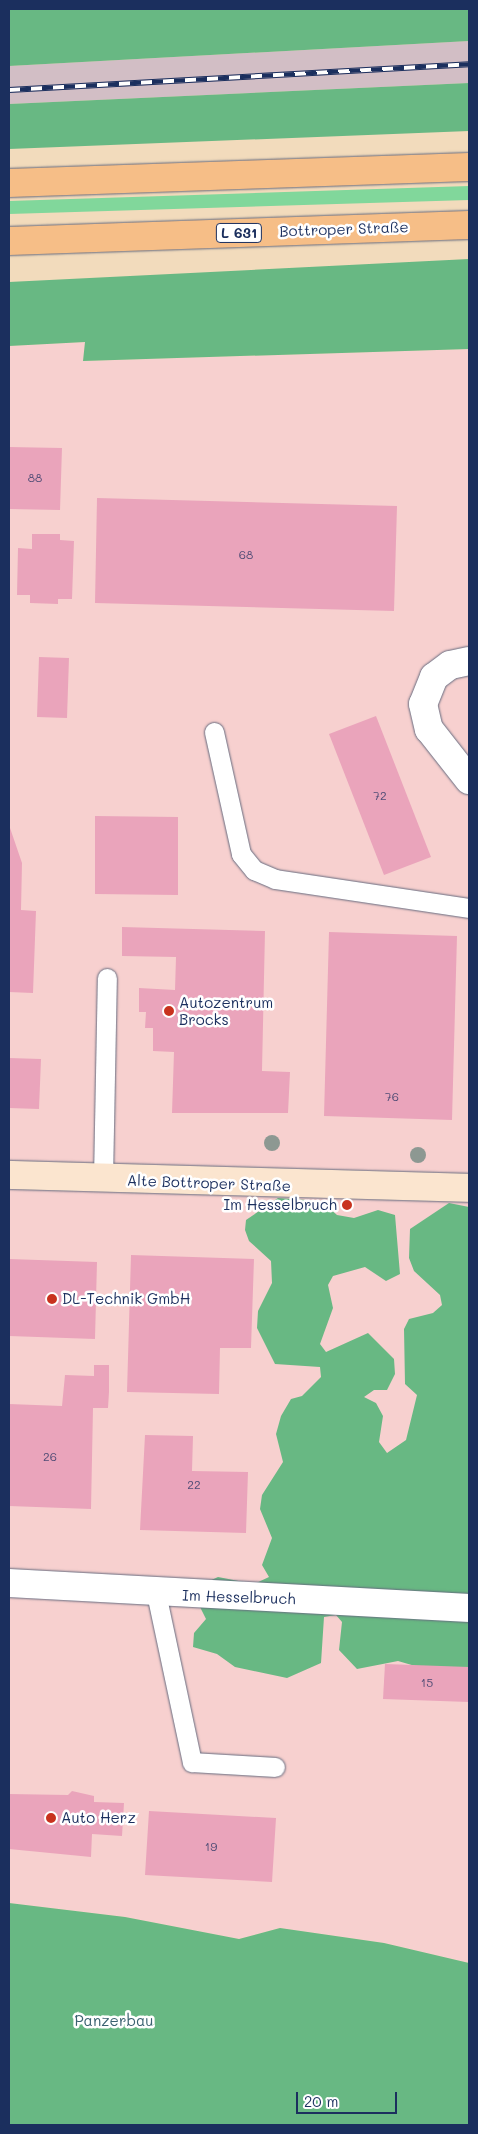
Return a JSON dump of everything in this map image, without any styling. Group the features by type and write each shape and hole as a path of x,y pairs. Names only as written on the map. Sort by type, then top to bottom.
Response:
{"main road":[{"path":"9,182 469,167"},
{"name":"Bottroper Straße","path":"9,241 469,225"}],"street":[{"path":"469,661 450,665 434,677 422,704 429,729 469,780"},
{"name":"Alte Bottroper Straße","path":"9,1175 469,1188"},
{"name":"Im Hesselbruch","path":"9,1583 156,1594 469,1608"}],"lane":[{"path":"214,732 241,854 254,870 275,879 469,908"},
{"path":"103,1179 107,978"},
{"path":"156,1594 192,1762 275,1767"}],"shaded area":[{"path":"469,41 469,83 9,104 9,66"},
{"path":"85,342 84,361 469,349 469,1963 384,1943 280,1928 239,1939 125,1917 9,1903 9,346"}],"green space":[{"path":"9,9 469,9 469,41 9,66"},
{"path":"469,83 469,131 9,149 9,104"},
{"path":"469,186 469,200 9,214 9,201"},
{"path":"469,259 469,349 83,361 85,342 9,346 9,282"},
{"path":"278,1198 321,1201 337,1215 354,1218 378,1210 395,1215 400,1274 386,1281 365,1267 333,1276 328,1285 333,1308 320,1344 326,1352 368,1333 394,1359 395,1374 387,1390 374,1390 364,1397 376,1403 383,1416 379,1442 387,1453 406,1440 417,1395 405,1384 404,1329 409,1319 433,1313 442,1305 440,1295 414,1271 409,1258 410,1229 449,1203 469,1207 469,1677 463,1680 398,1661 357,1669 339,1650 342,1622 336,1615 324,1617 321,1663 287,1678 235,1667 217,1654 193,1647 194,1633 206,1619 197,1601 205,1583 218,1577 254,1584 269,1577 262,1565 272,1538 260,1509 262,1495 283,1462 276,1434 281,1416 291,1399 302,1396 321,1377 320,1367 275,1364 257,1328 258,1311 272,1283 271,1261 249,1241 245,1230 246,1220"},
{"name":"Panzerbau","path":"9,1903 125,1917 239,1939 280,1928 384,1943 469,1963 469,2125 9,2125"}],"building":[{"path":"9,447 62,448 60,510 9,509"},
{"path":"97,498 397,506 394,611 95,603"},
{"path":"32,534 60,534 60,540 74,541 72,599 58,599 58,604 30,603 30,595 17,595 18,548 32,549"},
{"path":"39,657 69,658 67,718 37,717"},
{"path":"376,716 431,857 384,875 329,734"},
{"path":"95,816 178,817 178,895 95,894"},
{"path":"9,825 22,863 21,910 36,911 33,993 9,992"},
{"path":"122,927 265,931 262,1071 290,1072 288,1113 172,1113 174,1052 153,1051 153,1028 145,1028 146,1012 139,1012 139,988 175,990 176,957 122,956"},
{"path":"329,932 457,936 452,1120 324,1116"},
{"path":"9,1058 41,1059 39,1109 9,1108"},
{"path":"131,1255 254,1259 251,1348 220,1348 219,1394 127,1392"},
{"name":"DL-Technik GmbH","path":"9,1259 97,1262 95,1339 9,1336"},
{"path":"94,1365 109,1365 109,1392 108,1408 93,1408 91,1509 9,1506 9,1404 62,1406 65,1375 94,1376"},
{"path":"145,1435 193,1436 192,1471 248,1472 246,1533 140,1530"},
{"path":"385,1664 469,1667 469,1702 383,1699"},
{"name":"Auto Herz","path":"72,1791 94,1796 94,1802 124,1803 122,1836 92,1834 91,1857 9,1849 9,1794 68,1795"},
{"path":"149,1811 276,1818 272,1882 145,1875"}],"railway":[{"path":"9,90 469,64"}],"place":[{"name":"Autozentrum Brocks","path":"169,1011"},
{"name":"Im Hesselbruch","path":"347,1205"},
{"name":"DL-Technik GmbH","path":"52,1299"},
{"name":"Auto Herz","path":"51,1818"}]}
